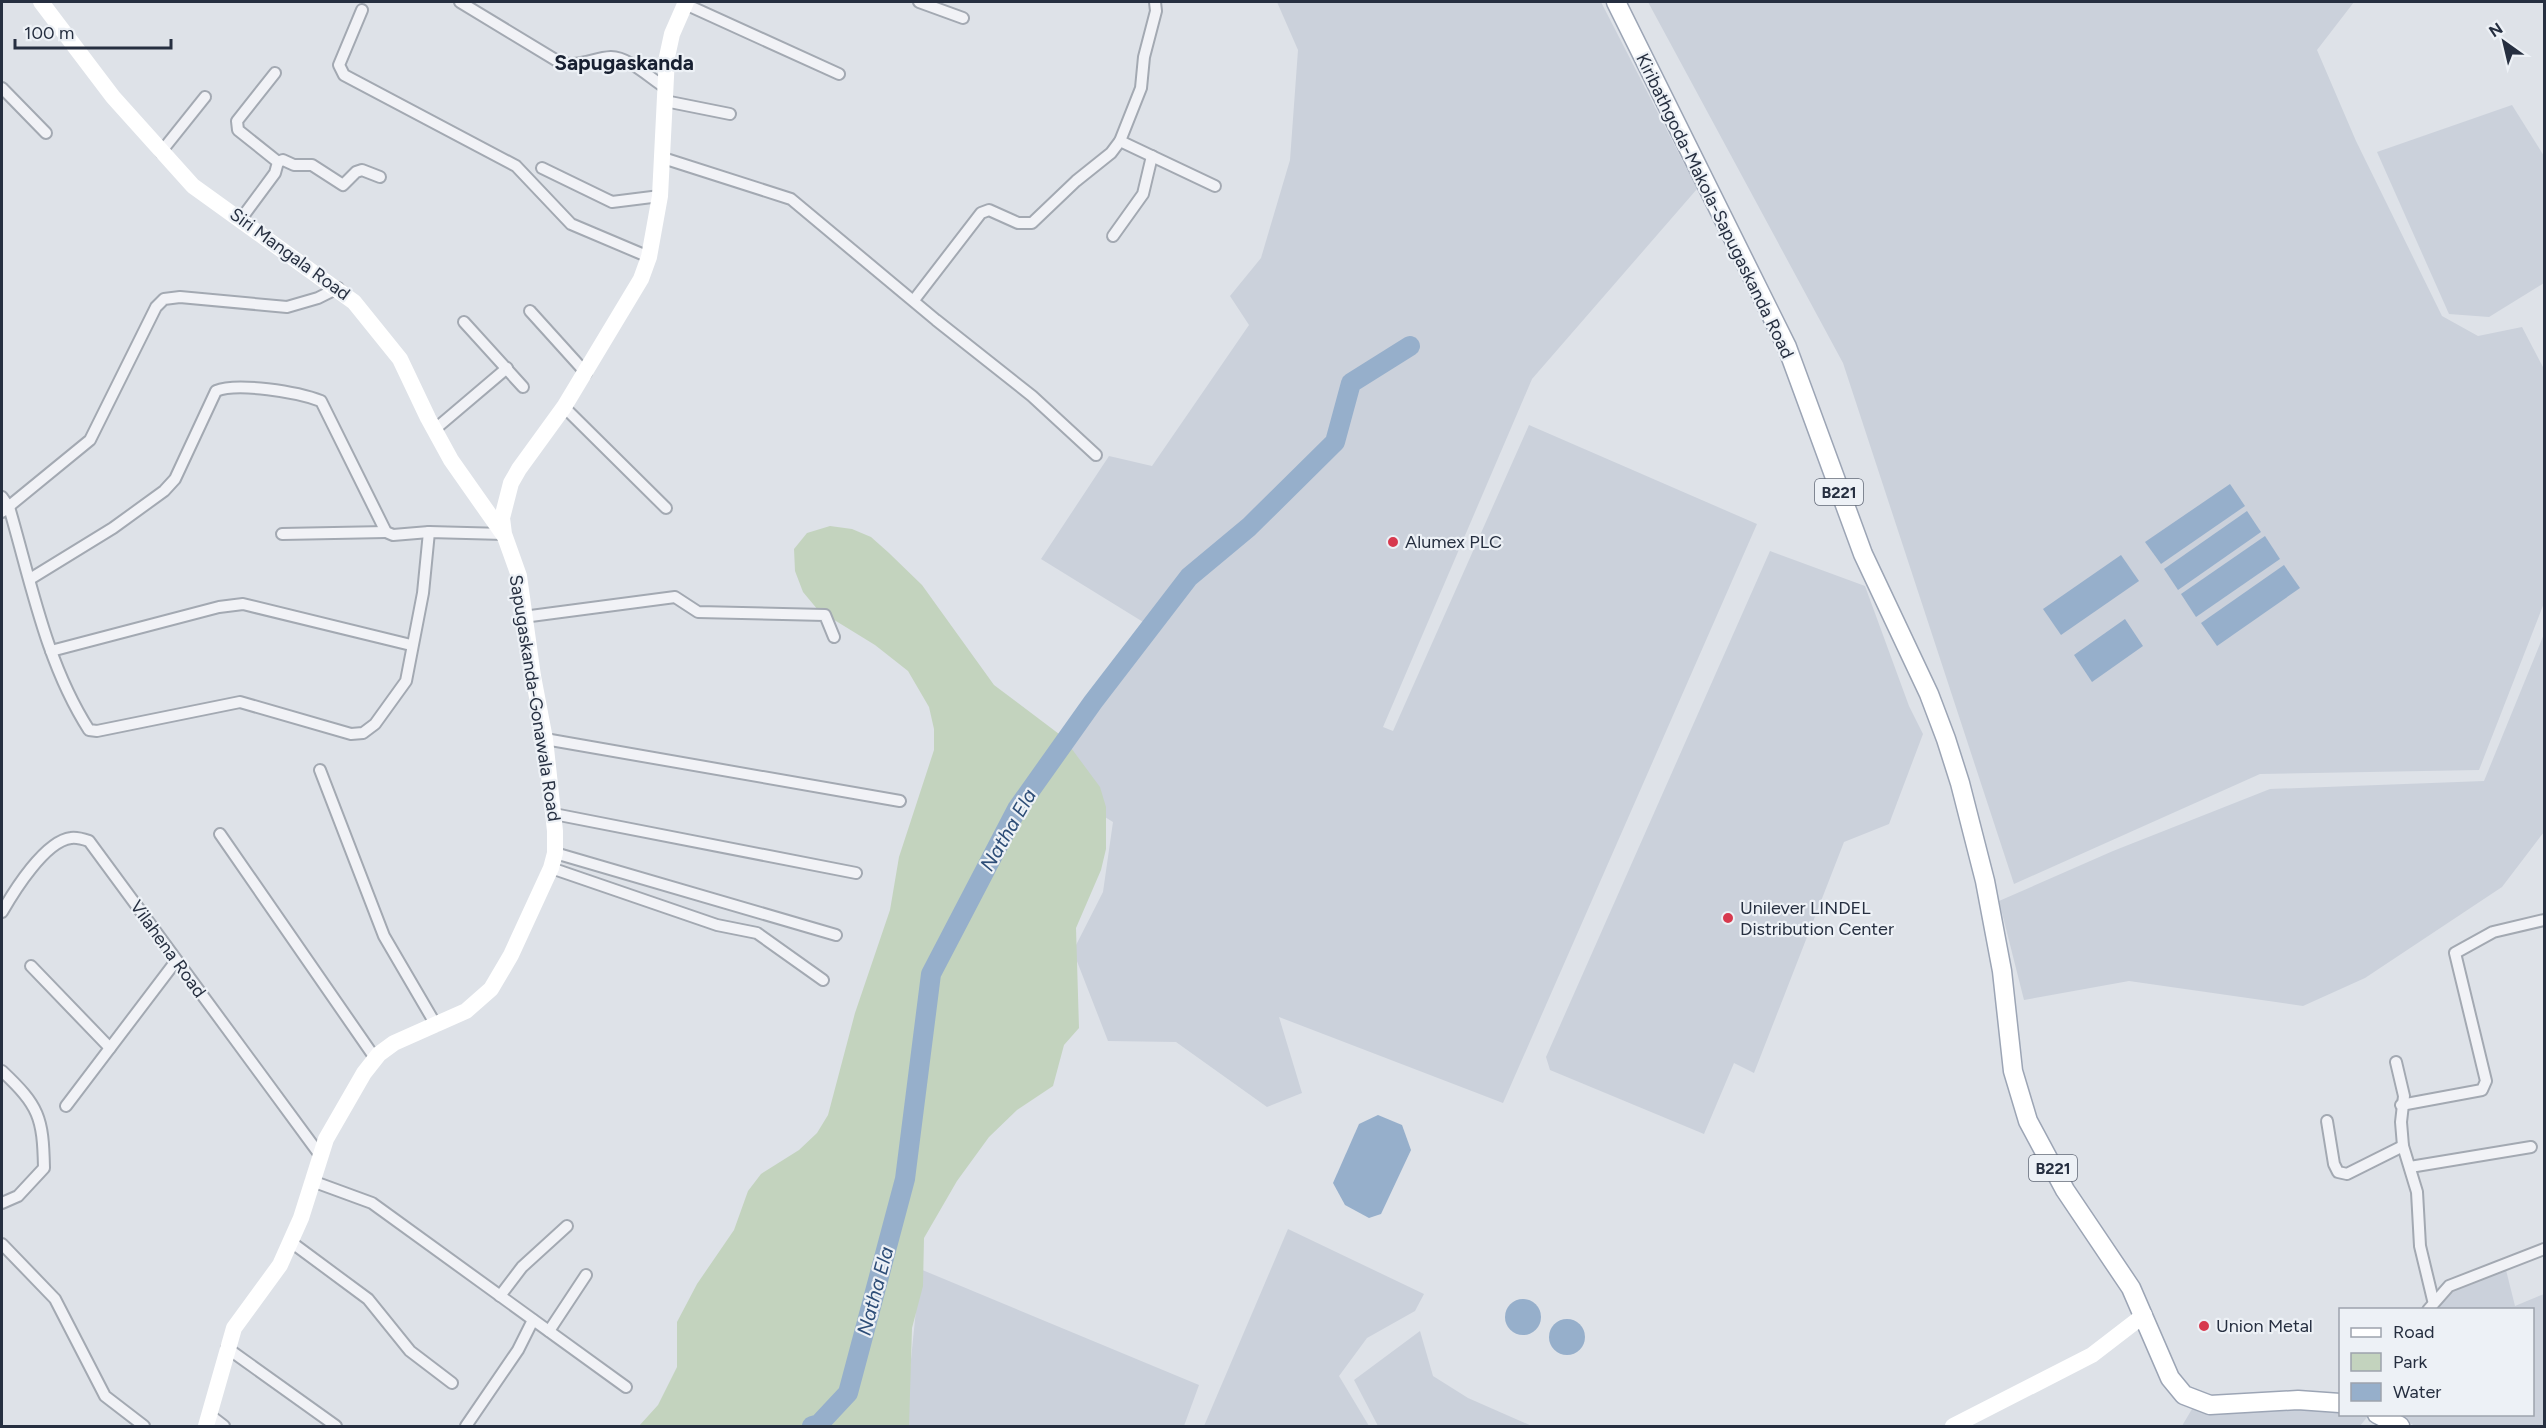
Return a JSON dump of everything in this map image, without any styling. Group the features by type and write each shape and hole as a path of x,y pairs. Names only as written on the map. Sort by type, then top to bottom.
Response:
{"main road":[{"name":"Kiribathgoda-Makola-Sapugaskanda Road","path":"1616,2 1786,347 1867,563 1929,694 1946,739 1960,783 1985,881 2002,971 2013,1071 2028,1121 2065,1190 2131,1288 2176,1388 2195,1402 2227,1406 2273,1400 2339,1403"},
{"path":"2381,1416 2400,1426"}],"street":[{"name":"Siri Mangala Road","path":"40,2 113,97 193,186 338,288 354,302 400,359 434,430 452,460 504,534"},
{"path":"460,2 559,62 569,65 611,57 620,59 666,94 730,114"},
{"path":"919,2 963,18"},
{"path":"914,300 981,213 989,210 1018,223 1032,223 1076,181 1111,153 1120,141 1141,88 1144,57 1156,11 1155,2"},
{"path":"685,3 839,74"},
{"name":"Sapugaskanda-Gonawala Road","path":"214,1423 227,1348 238,1320 267,1284 291,1242 320,1155 333,1126 375,1058 394,1043 466,1011 491,989 511,955 553,860 554,814 545,738 523,617 519,576 504,534 501,518 511,483 586,373 633,296 649,257 660,196 669,46 685,3"},
{"path":"362,10 339,65 344,75 516,166 571,224 649,257"},
{"path":"275,74 237,121 237,126 278,162"},
{"path":"2,88 45,133"},
{"path":"161,152 205,97"},
{"path":"1120,141 1215,186"},
{"path":"1113,236 1143,194 1152,156"},
{"path":"663,158 791,199 1032,396 1096,455"},
{"path":"278,162 283,160 294,165 312,165 343,185 356,172 362,170 380,177"},
{"path":"241,219 275,173 278,162"},
{"path":"542,168 612,202 660,196"},
{"path":"5,510 90,440 156,307 164,299 180,297 287,307 318,298 338,288"},
{"path":"531,312 586,373"},
{"path":"464,322 524,387"},
{"path":"434,430 507,369"},
{"path":"30,579 113,528 164,491 175,479 216,391 227,386 290,394 321,402 386,532"},
{"path":"564,407 666,508"},
{"path":"2,497 30,579 38,613 51,651 88,730 97,731 240,702 351,734 363,733 375,724 406,681 411,645 423,593 429,532"},
{"path":"282,534 386,532 393,535 429,532 504,534"},
{"path":"523,617 675,597 698,612 825,615 834,637"},
{"path":"51,651 219,607 243,604 411,645"},
{"path":"545,738 900,801"},
{"path":"320,770 384,936 436,1025"},
{"path":"554,814 856,873"},
{"path":"220,834 375,1058"},
{"name":"Vilahena Road","path":"2,912 19,883 52,846 69,838 89,841 320,1155"},
{"path":"553,860 836,935"},
{"path":"553,860 717,925 757,933 823,980"},
{"path":"2401,1105 2481,1090 2486,1081 2456,953 2493,932 2544,920"},
{"path":"66,1106 176,961"},
{"path":"31,966 110,1048"},
{"path":"2396,1062 2404,1096 2401,1105 2403,1146 2417,1192 2420,1246 2430,1305"},
{"path":"2,1071 35,1107 44,1131 44,1168 18,1196 2,1203"},
{"path":"2327,1121 2334,1164 2338,1172 2347,1174 2403,1146"},
{"path":"2410,1167 2531,1147"},
{"path":"312,1181 372,1203 626,1387"},
{"path":"500,1296 522,1267 567,1226"},
{"path":"291,1242 368,1299 410,1351 452,1383"},
{"path":"2,1244 55,1299 105,1396 144,1426"},
{"path":"2430,1305 2449,1286 2544,1249"},
{"path":"549,1331 586,1275"},
{"path":"1953,1426 2092,1354 2144,1316"},
{"path":"466,1426 518,1350 534,1320"},
{"path":"227,1348 336,1426"}],"shaded area":[{"path":"1277,2 1601,2 1697,189 1532,379 1383,727 1393,731 1529,425 1757,524 1503,1103 1279,1017 1302,1093 1267,1107 1176,1042 1108,1041 1073,951 1103,892 1113,822 1035,774 1144,641 1148,625 1041,559 1109,456 1152,466 1249,325 1230,296 1261,258 1290,160 1298,50"},
{"path":"1648,2 2354,2 2317,50 2356,141 2442,316 2478,336 2522,327 2544,369 2544,603 2479,770 2260,774 2014,884 1843,363"},
{"path":"2512,105 2544,156 2544,283 2489,317 2449,314 2377,152"},
{"path":"1770,551 1865,586 1909,706 1923,734 1889,824 1844,842 1754,1073 1734,1063 1704,1134 1550,1070 1546,1057"},
{"path":"2544,634 2544,832 2502,887 2365,978 2303,1006 2129,981 2024,1000 1999,901 2113,851 2270,789 2484,781"},
{"path":"1288,1229 1424,1294 1415,1311 1367,1338 1339,1376 1369,1426 1204,1426"},
{"path":"920,1269 1199,1385 1184,1426 900,1426 908,1390"},
{"path":"2506,1270 2515,1306 2544,1294 2544,1426 2415,1426 2397,1416 2534,1416 2534,1308 2431,1308 2440,1296 2482,1277"},
{"path":"1420,1331 1433,1376 1468,1398 1532,1426 1378,1426 1354,1380"},
{"path":"2302,1406 2339,1408 2339,1416 2368,1416 2360,1426 2182,1426 2192,1409"}],"green space":[{"path":"830,526 852,529 871,537 889,553 922,585 994,685 1063,737 1100,787 1106,807 1106,849 1101,870 1076,928 1079,1028 1064,1045 1053,1086 1017,1110 989,1137 957,1181 924,1238 923,1286 912,1328 909,1426 639,1426 658,1405 677,1367 677,1322 697,1284 734,1230 748,1191 761,1174 799,1150 817,1133 828,1115 855,1013 890,910 899,857 934,750 934,729 929,707 908,671 875,645 818,610 803,592 795,571 794,549 807,533"}],"water":[{"path":"2230,484 2245,506 2161,564 2145,542"},
{"path":"2247,511 2261,532 2178,590 2164,569"},
{"path":"2265,536 2280,559 2196,617 2181,594"},
{"path":"2121,555 2139,581 2061,635 2043,609"},
{"path":"2284,565 2300,588 2217,646 2201,623"},
{"path":"2125,619 2143,646 2092,682 2074,655"},
{"path":"1378,1115 1402,1125 1411,1150 1381,1214 1369,1218 1345,1205 1333,1183 1359,1124"},
{"path":"1523,1299 1536,1304 1541,1317 1536,1330 1523,1335 1510,1330 1505,1317 1510,1304"},
{"path":"1567,1319 1580,1324 1585,1337 1580,1350 1567,1355 1554,1350 1549,1337 1554,1324"}],"waterway":[{"name":"Natha Ela","path":"812,1426 819,1424 848,1393 905,1179 931,974 1017,809 1093,702 1189,577 1249,527 1335,442 1351,383 1410,346"}],"place":[{"name":"Alumex PLC","path":"1393,542"},
{"name":"Unilever LINDEL Distribution Center","path":"1728,918"},
{"name":"Union Metal","path":"2204,1326"}],"district":[{"name":"Sapugaskanda","path":"624,62"}]}
